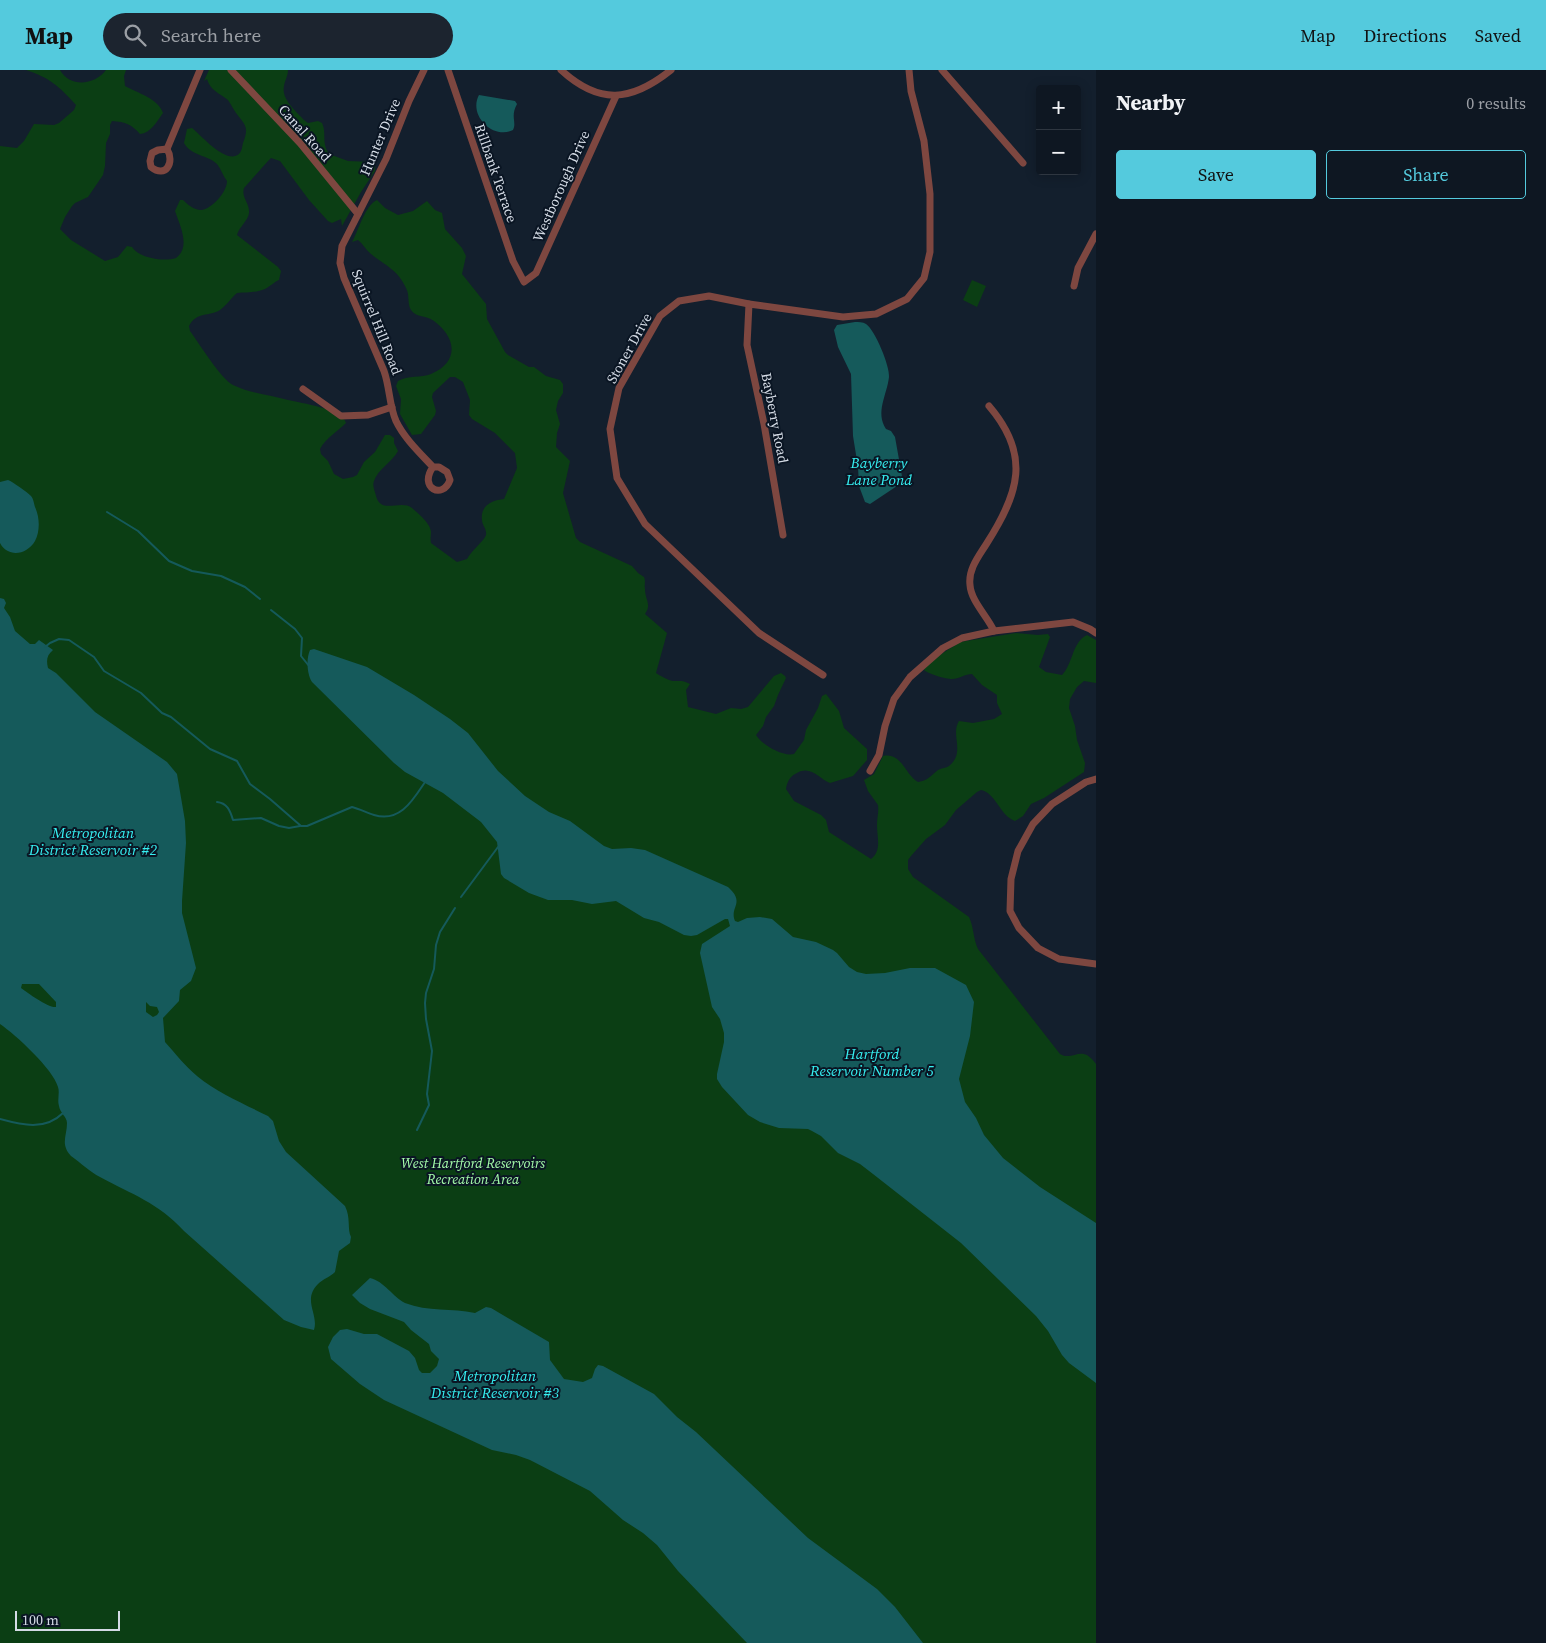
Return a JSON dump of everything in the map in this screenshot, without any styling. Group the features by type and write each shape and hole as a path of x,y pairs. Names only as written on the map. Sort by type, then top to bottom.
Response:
{"street":[{"path":"167,149 200,70"},
{"name":"Canal Road","path":"231,70 300,143 358,214"},
{"name":"Hunter Drive","path":"358,214 386,159 409,101 424,70"},
{"name":"Rillbank Terrace","path":"448,70 513,261 524,282"},
{"path":"561,70 581,87 599,94 616,96 648,86 671,70"},
{"name":"Stoner Drive","path":"823,675 754,629 645,524 617,478 610,429 619,388 660,316 679,301 709,296 749,304 843,317 876,314 907,299 924,278 930,252 930,194 924,141 911,91 909,70"},
{"path":"942,70 1023,163"},
{"name":"Westborough Drive","path":"524,282 536,273 616,96"},
{"name":"Squirrel Hill Road","path":"358,214 342,246 340,263 344,278 384,371 396,422 413,446 433,467"},
{"path":"1074,286 1078,268 1096,234"},
{"name":"Bayberry Road","path":"749,304 747,345 764,424 783,536"},
{"path":"303,389 341,416 368,415 392,407"},
{"path":"989,406 1001,420 1011,439 1016,465 1016,480 1008,507 976,561 969,578 971,594 994,631"},
{"path":"870,771 879,755 885,726 894,699 910,677 943,648 962,638 994,631 1073,622 1096,633"},
{"path":"1096,779 1086,782 1052,804 1033,824 1018,850 1011,878 1010,903 1010,911 1019,928 1038,948 1058,959 1096,964"}],"green space":[{"name":"West Hartford Reservoirs Recreation Area","path":"26,70 60,70 70,80 83,82 96,79 106,70 126,70 124,76 125,86 157,103 163,113 151,129 140,134 128,124 112,121 106,143 103,175 88,197 72,206 60,229 71,240 105,261 118,257 127,246 132,247 140,254 152,258 165,260 176,258 183,248 184,242 175,211 180,200 183,200 193,208 201,210 210,207 222,195 227,181 217,164 195,153 184,143 187,129 192,128 214,148 227,156 239,154 241,150 246,127 228,100 213,89 207,79 204,81 209,70 288,70 284,86 285,96 293,109 308,123 318,121 322,123 325,145 329,154 348,161 372,162 375,166 375,171 342,226 341,219 332,223 328,221 309,200 280,161 271,158 244,188 243,192 249,213 237,235 278,267 281,271 279,280 261,290 237,293 220,310 199,316 192,321 189,326 190,331 216,368 233,385 253,392 321,407 343,418 346,423 328,438 320,449 321,454 328,461 334,474 343,479 357,475 364,462 375,452 385,435 390,435 394,438 398,451 373,483 379,502 387,506 402,505 412,508 429,526 431,543 457,562 467,559 485,537 486,531 482,520 483,511 488,504 504,499 517,468 515,453 495,433 472,419 469,415 470,400 463,382 455,377 450,377 433,393 435,415 421,434 412,435 400,414 401,399 396,386 398,381 431,374 440,369 447,363 450,356 452,349 450,342 447,334 434,321 413,313 409,305 407,291 399,276 371,254 358,240 352,242 365,213 377,200 385,208 398,215 413,211 427,201 435,210 442,213 445,229 462,248 466,256 462,274 486,304 487,319 505,352 529,367 534,367 546,376 560,380 563,384 563,393 558,401 556,410 560,424 556,447 570,461 563,493 576,538 580,542 632,566 644,577 648,605 645,614 667,633 656,673 664,678 690,684 686,690 688,707 716,714 731,708 741,709 748,707 774,676 781,673 786,678 774,706 756,735 763,743 784,754 794,754 804,740 806,730 822,696 826,694 839,711 844,728 867,749 867,760 853,776 830,783 811,772 802,771 791,778 786,789 794,801 821,815 826,820 829,832 871,859 878,848 878,805 868,791 864,780 874,774 883,756 895,757 918,782 925,780 954,761 957,749 956,732 959,721 973,723 994,719 1002,714 997,703 997,695 982,685 972,674 949,679 929,673 924,670 925,668 960,642 1016,633 1048,634 1050,637 1039,667 1046,672 1062,675 1082,638 1087,635 1096,640 1096,683 1084,681 1077,687 1070,699 1069,708 1085,763 1084,772 1044,798 1031,804 1023,816 1015,821 1005,814 991,795 981,790 977,792 956,810 945,825 926,839 908,860 908,869 913,877 969,917 978,949 1060,1054 1065,1056 1086,1055 1096,1064 1096,1643 0,1643 0,146 17,148 24,141 34,124 54,125 59,123 74,110 76,105 54,83"},
{"path":"972,280 986,286 977,307 963,300"}],"water":[{"path":"479,95 515,101 517,104 514,112 513,130 498,132 484,124 477,110 476,103"},
{"name":"Bayberry Lane Pond","path":"855,322 865,323 870,328 885,357 889,377 882,410 883,423 886,429 891,431 895,437 903,482 870,504 865,502 859,486 853,436 851,374 838,347 834,330 837,325"},
{"path":"8,480 32,497 39,520 38,533 32,546 18,553 8,551 0,543 0,482"},
{"name":"Metropolitan District Reservoir #2","path":"0,598 4,599 6,603 4,608 10,617 15,631 30,644 35,644 39,640 53,650 49,654 48,668 56,673 95,712 167,762 177,774 185,821 186,843 182,913 196,968 191,981 180,990 179,1001 163,1018 165,1042 188,1068 205,1082 231,1098 268,1116 273,1121 279,1141 286,1152 345,1206 351,1237 350,1243 339,1251 335,1272 320,1282 313,1290 311,1301 315,1324 314,1330 284,1320 164,1213 144,1200 96,1175 71,1156 65,1144 67,1121 60,1108 58,1101 59,1089 55,1080 42,1062 0,1024","holes":["22,984 39,984 56,1002 56,1007 48,1005 21,988","146,1002 150,1006 157,1007 159,1012 157,1015 153,1017 146,1012"]},
{"name":"Hartford Reservoir Number 5","path":"314,649 367,667 450,719 468,733 498,771 525,796 549,812 570,821 604,846 612,849 631,848 645,850 728,887 733,892 737,901 734,912 735,921 760,917 772,919 793,937 816,942 833,950 849,967 857,972 866,974 885,973 910,968 935,968 966,985 974,1002 970,1036 959,1079 965,1102 976,1118 984,1135 1003,1158 1040,1187 1096,1223 1096,1383 1069,1363 1036,1316 961,1243 860,1164 838,1153 821,1136 808,1129 779,1128 760,1122 748,1115 722,1087 717,1079 717,1074 724,1042 724,1033 720,1019 712,1007 700,953 702,944 730,926 728,919 697,935 684,935 659,922 644,918 616,901 592,904 572,900 548,900 529,893 504,878 501,874 497,842 481,822 443,793 405,772 394,763 312,682 308,671 308,662 310,650"},
{"name":"Metropolitan District Reservoir #3","path":"370,1278 380,1282 405,1303 414,1306 475,1313 486,1307 491,1308 549,1342 550,1360 564,1379 583,1382 592,1378 598,1365 654,1394 808,1538 877,1589 895,1607 923,1643 747,1643 678,1571 657,1545 623,1520 590,1491 530,1460 492,1450 384,1400 360,1384 331,1359 328,1347 333,1337 340,1330 347,1329 364,1334 377,1334 409,1351 415,1358 422,1373 430,1373 437,1366 439,1359 431,1351 429,1344 404,1322 370,1309 352,1295"}],"waterway":[{"path":"107,512 138,531 169,561 192,571 221,576 245,587 260,599"},
{"path":"271,610 295,629 302,638 301,656 309,666"},
{"path":"45,647 59,639 69,640 94,657 104,671 141,693 162,713 171,717 210,749 237,761 250,784 301,826 307,826 352,807 374,815 391,816 405,808 425,782"},
{"path":"217,802 228,808 233,820 261,818 279,826 289,828 300,826"},
{"path":"461,897 498,847"},
{"path":"417,1130 429,1105 427,1094 432,1051 426,1019 426,993 434,969 436,945 440,932 455,908"},
{"path":"0,1119 33,1125 49,1122 63,1113"}]}
